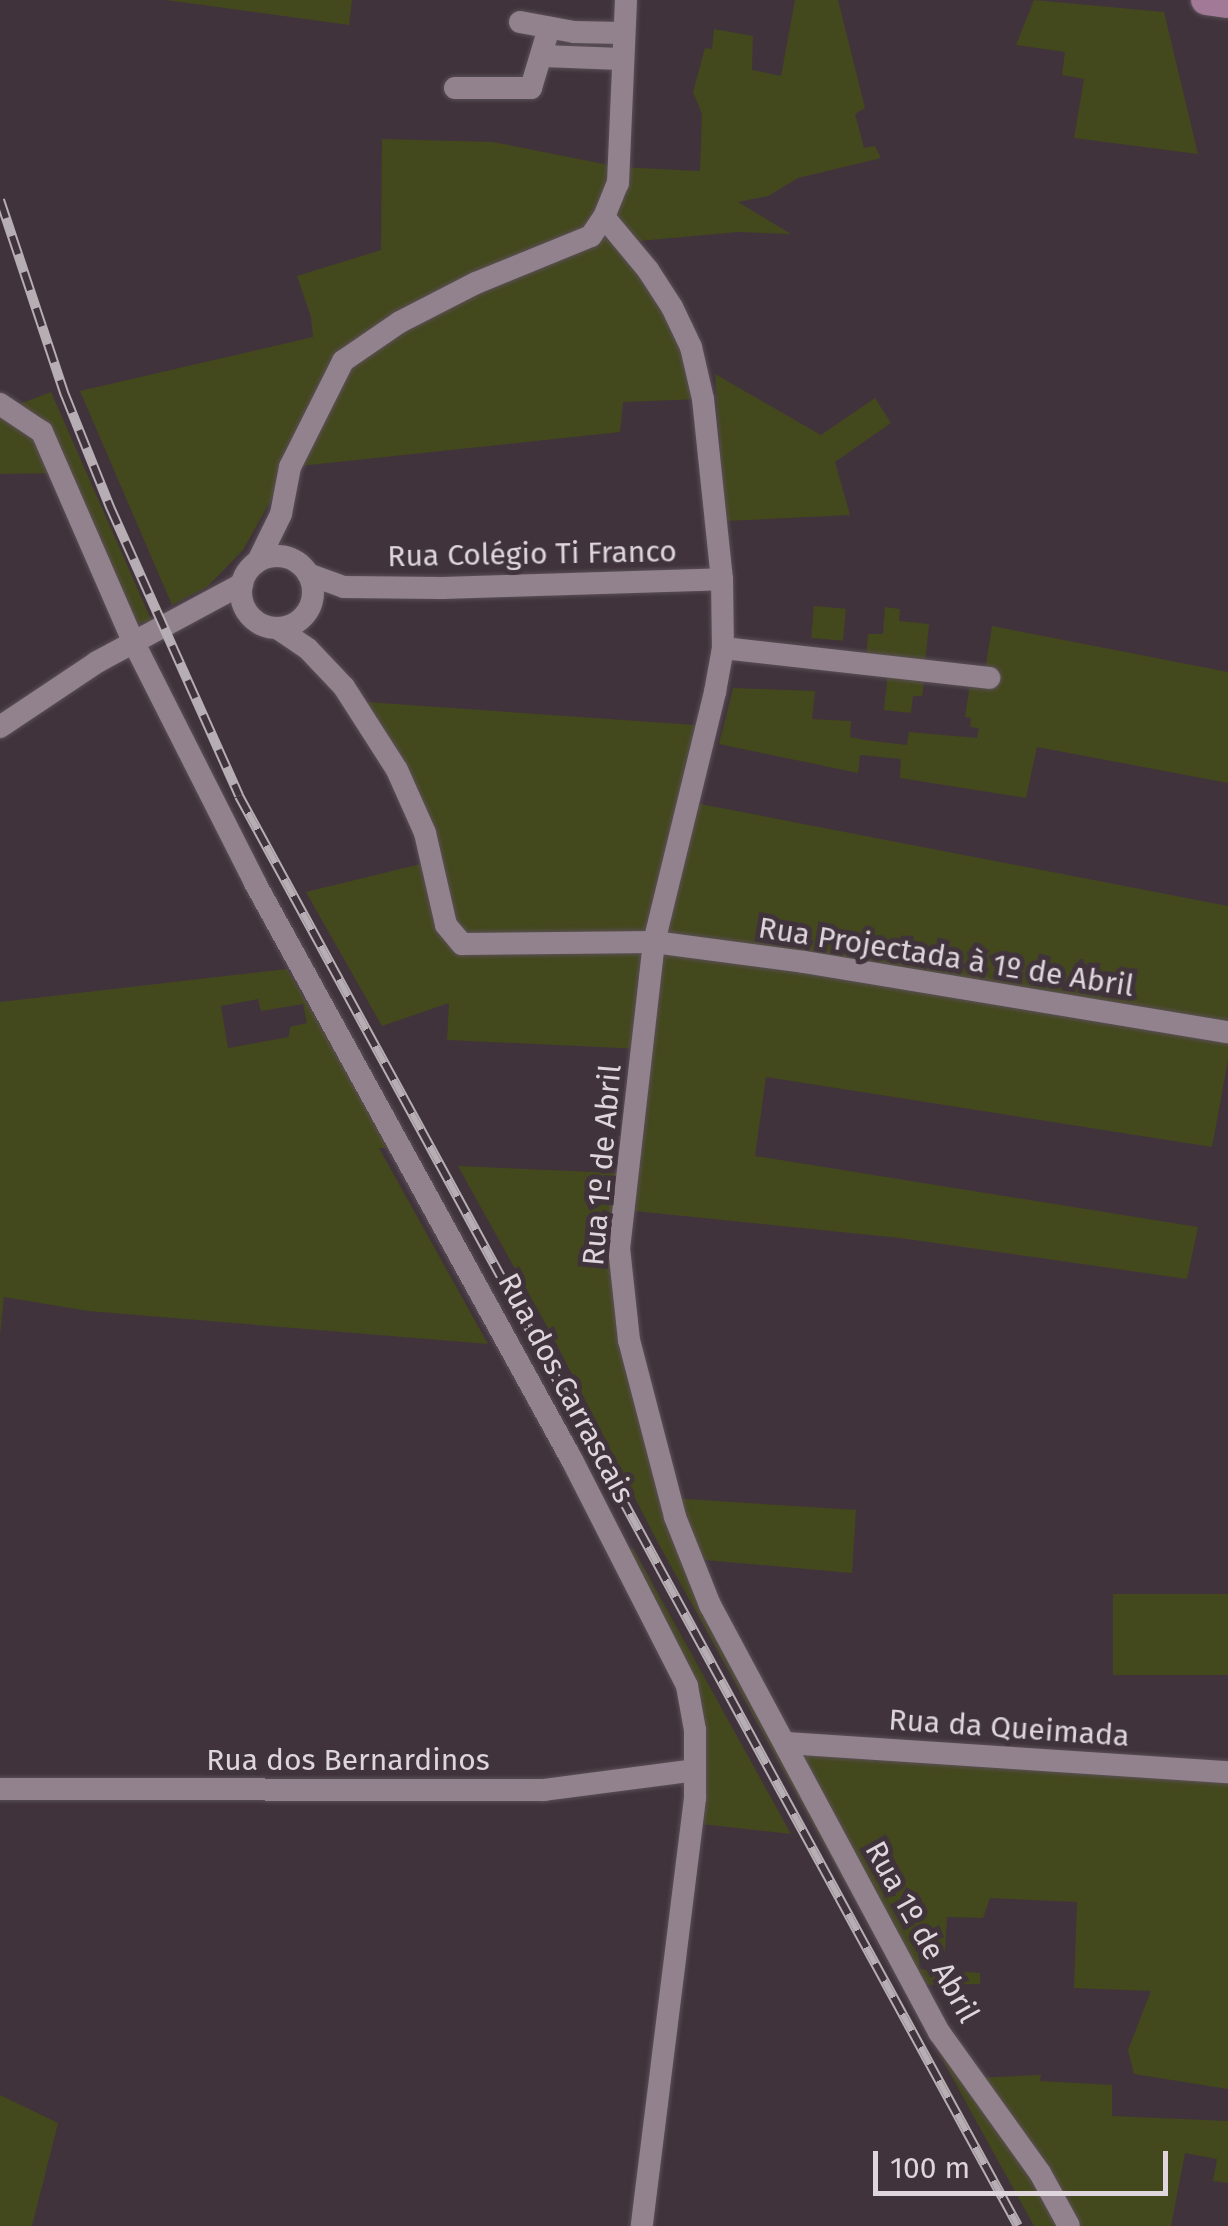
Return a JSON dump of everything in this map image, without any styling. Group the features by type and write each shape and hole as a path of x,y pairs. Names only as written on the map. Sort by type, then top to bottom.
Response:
{"street":[{"path":"0,727 133,641 242,584 281,514 290,467 343,361 400,322 476,283 591,236 604,217 618,182 626,0"},
{"path":"1206,0 1228,3"},
{"path":"520,22 549,28 622,32"},
{"path":"455,88 531,88 549,28"},
{"path":"543,56 621,59"},
{"name":"Rua 1º de Abril","path":"604,217 664,294 690,347 702,399 722,579 724,648 709,726 654,942 619,1248 626,1326 675,1517 710,1605 939,2032 1040,2173 1069,2226"},
{"name":"Rua dos Carrascais","path":"0,404 42,432 133,641 255,883 688,1686 695,1730 695,1770 642,2226"},
{"path":"281,514 302,567 308,649"},
{"path":"258,561 277,556 344,586"},
{"name":"Rua Colégio Ti Franco","path":"344,586 553,586 722,579"},
{"path":"242,584 246,610 259,623 277,628 308,649"},
{"path":"277,628 344,586"},
{"path":"206,604 246,610"},
{"path":"724,648 989,678"},
{"name":"Rua Projectada à 1º de Abril","path":"308,649 344,688 397,770 425,833 446,926 462,944 654,942 804,962 1228,1032"},
{"name":"Rua da Queimada","path":"786,1743 1228,1772"},
{"name":"Rua dos Bernardinos","path":"0,1789 544,1790 695,1770"}],"green space":[{"path":"166,0 352,0 349,25"},
{"path":"795,0 838,0 865,108 855,114 864,148 875,146 881,158 798,178 768,196 738,202 791,234 738,232 628,242 672,307 703,399 623,402 620,432 290,467 243,550 207,587 172,605 80,391 313,337 311,317 297,276 381,250 382,139 493,142 619,167 700,171 702,114 693,92 705,48 712,49 714,29 753,36 752,70 781,76"},
{"path":"1034,0 1164,12 1198,154 1074,138 1084,79 1062,75 1065,52 1016,45"},
{"path":"715,374 821,435 875,398 891,423 835,462 850,515 725,521"},
{"path":"51,392 152,622 138,623 60,473 0,474 0,404 9,408"},
{"path":"814,606 846,609 843,641 811,638"},
{"path":"885,607 900,609 899,621 929,624 925,664 866,658 868,634 883,634"},
{"path":"992,626 1228,672 1228,783 1037,747 1026,798 900,778 901,759 860,755 858,773 719,744 733,688 815,691 812,719 851,721 850,737 864,740 907,745 909,732 977,738 979,728 970,727 971,718 965,717 970,684 985,671"},
{"path":"888,671 925,675 922,696 913,696 911,713 884,710"},
{"path":"352,701 709,726 690,802 1228,906 1228,1060 1212,1147 766,1077 755,1156 1198,1227 1187,1279 900,1238 625,1210 619,1248 670,1498 856,1510 852,1573 693,1559 786,1743 1228,1772 1228,2089 1134,2074 1128,2050 1151,1991 1074,1988 1077,1902 990,1898 983,1918 947,1917 945,1951 920,1950 919,1969 980,1973 980,1984 925,1985 973,2078 1041,2075 1040,2081 1112,2085 1112,2116 1228,2121 1228,2183 1213,2181 1217,2159 1185,2153 1171,2226 1034,2226 655,1537 554,1339 458,1166 617,1173 642,1049 447,1040 449,1003 382,1026 306,892 433,861"},
{"path":"287,969 393,1148 379,1148 488,1344 88,1311 4,1297 0,1335 0,1002","holes":["258,999 261,1011 303,1004 307,1023 290,1027 289,1037 228,1048 221,1006"]},
{"path":"633,1548 791,1834 692,1823 687,1686 621,1553"},
{"path":"1113,1594 1228,1594 1228,1675 1113,1675"},
{"path":"0,2095 58,2123 32,2226 0,2226"}],"railway":[{"path":"0,200 65,395 110,507 239,796 1018,2226"}]}
